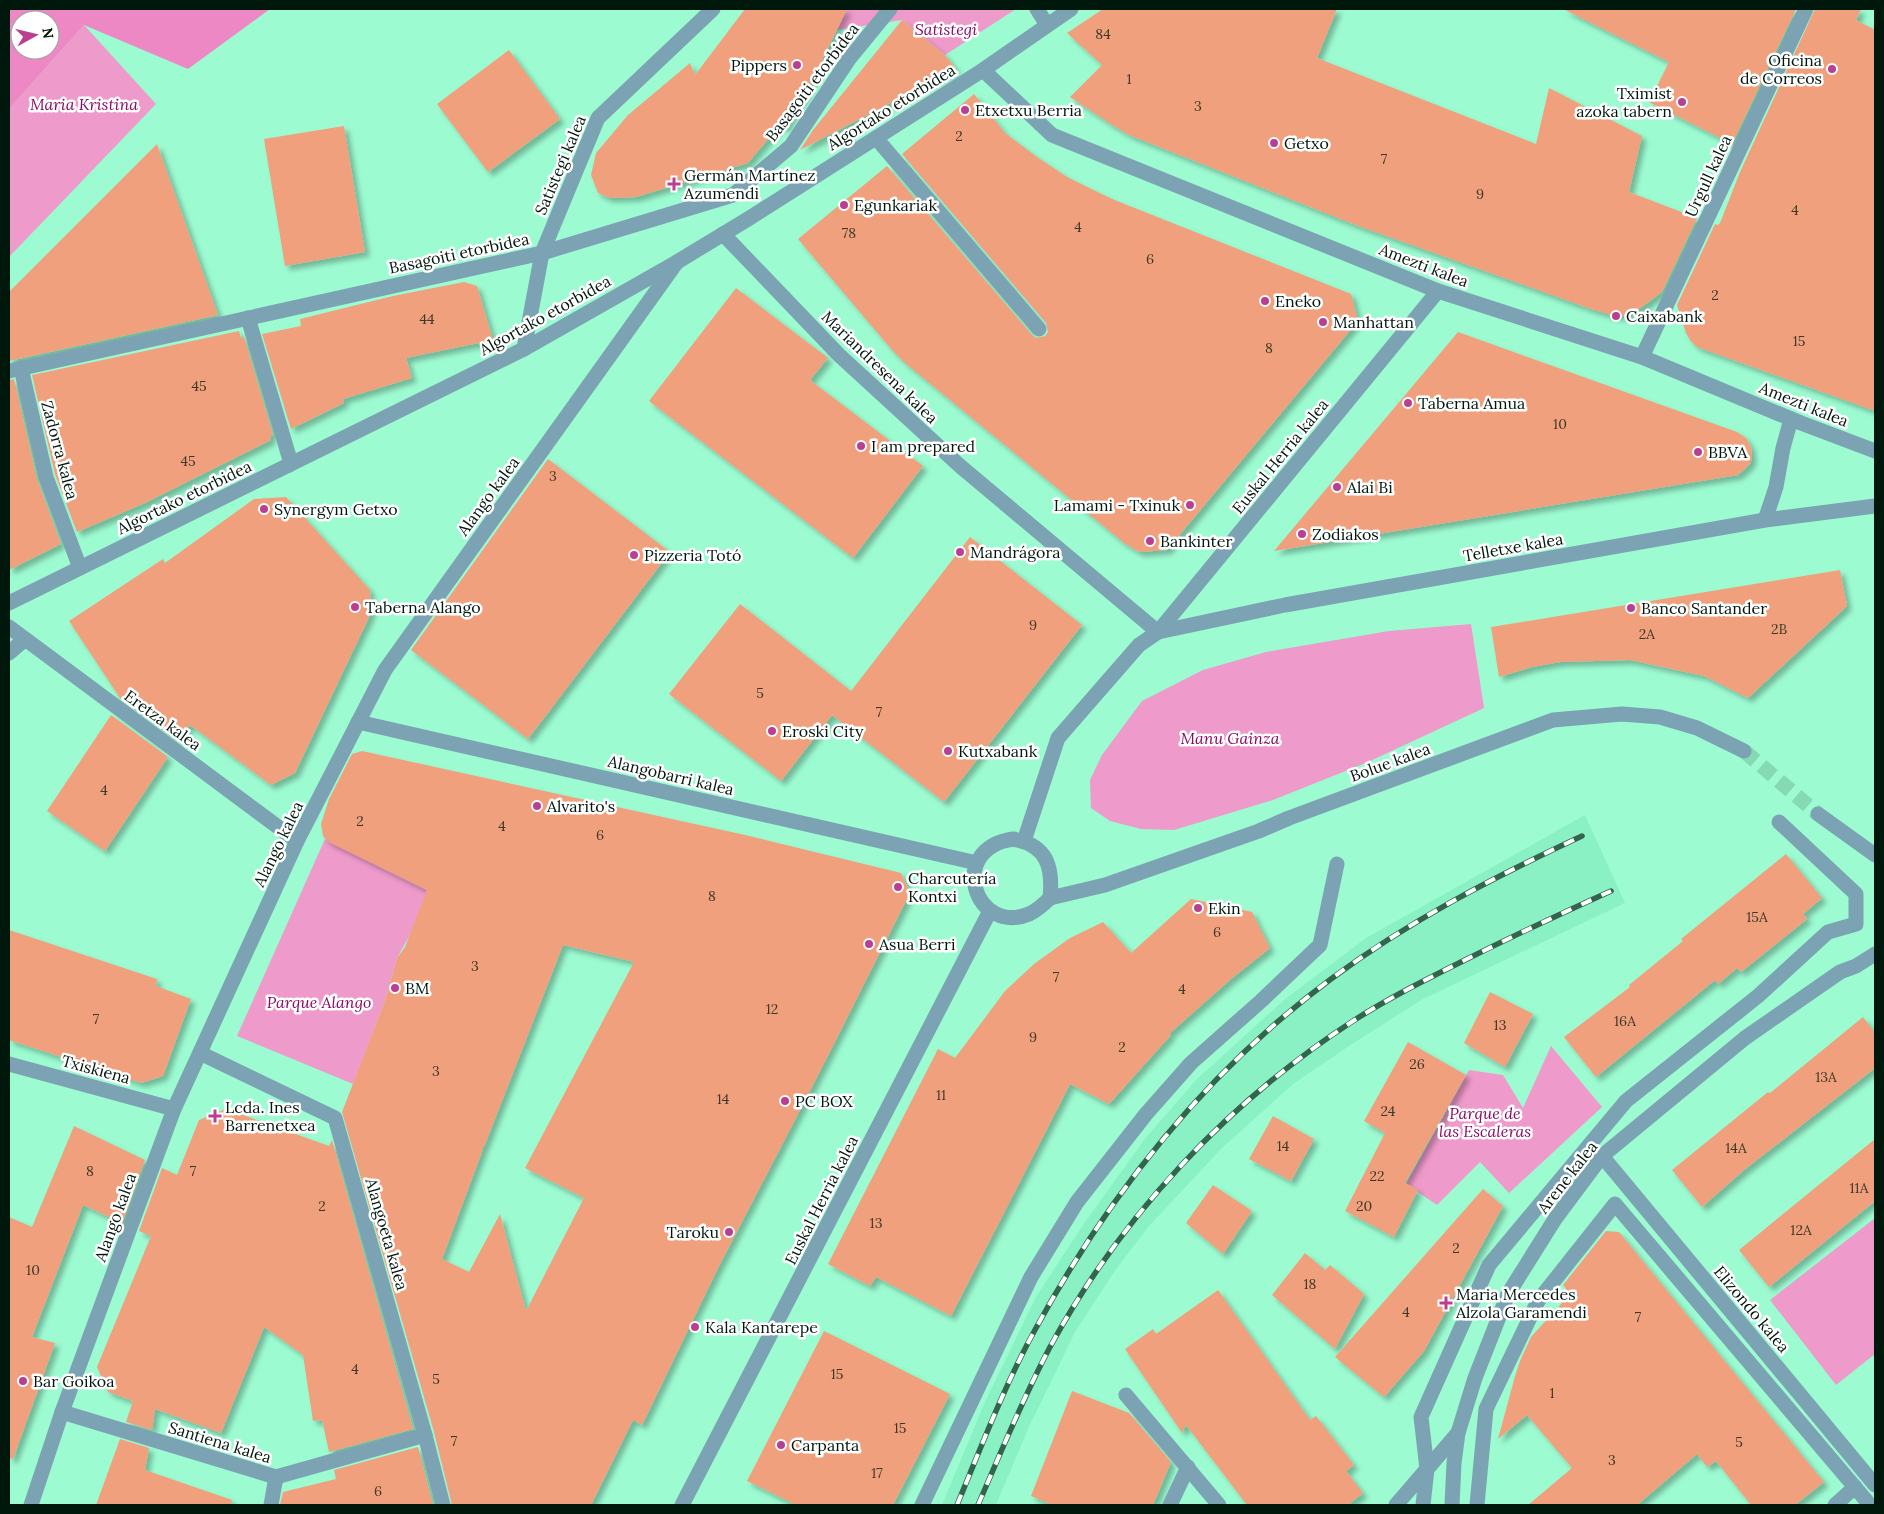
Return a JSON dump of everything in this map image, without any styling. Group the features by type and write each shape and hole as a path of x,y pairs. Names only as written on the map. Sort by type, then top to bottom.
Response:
{"street":[{"name":"Satistegi kalea","path":"524,349 542,253 598,118 713,9"},
{"name":"Basagoiti etorbidea","path":"15,370 542,253 733,195 791,146 849,59 890,9"},
{"path":"1037,9 1047,25"},
{"name":"Algortako etorbidea","path":"9,603 524,349 723,234 983,70 1071,9"},
{"name":"Urgull kalea","path":"1642,358 1806,9"},
{"name":"Amezti kalea","path":"983,70 1052,135 1438,291 1642,358 1875,451"},
{"path":"876,138 1039,329"},
{"name":"Mariandresena kalea","path":"723,234 839,355 960,466 1158,632"},
{"name":"Alango kalea","path":"31,1505 62,1412 174,1108 297,841 358,722 385,670 676,262"},
{"name":"Euskal Herria kalea","path":"1024,841 1058,738 1139,645 1158,632 1438,291"},
{"path":"248,318 290,460 289,465"},
{"name":"Zadorra kalea","path":"15,370 46,477 80,568"},
{"path":"1765,520 1776,487 1783,448 1791,419"},
{"name":"Telletxe kalea","path":"1158,632 1285,605 1765,520 1875,506"},
{"name":"Eretza kalea","path":"9,627 297,841"},
{"path":"9,653 24,640"},
{"name":"Bolue kalea","path":"1050,898 1104,885 1259,831 1289,818 1553,720 1622,714 1660,717 1697,728 1744,751"},
{"name":"Alangobarri kalea","path":"358,722 977,863"},
{"path":"1818,814 1875,856"},
{"path":"1423,1505 1427,1469 1421,1417 1489,1264 1626,1101 1758,996 1828,932 1856,924 1856,894 1779,822"},
{"path":"1013,840 1024,841 1036,847 1045,857 1051,869 1050,898 1030,914 1016,918 1003,916 990,911 981,901 975,890 974,876 977,863 983,853 997,843 1013,840"},
{"path":"922,1505 1031,1277 1078,1202 1146,1114 1191,1063 1320,945 1337,864"},
{"name":"Euskal Herria kalea","path":"682,1505 990,911"},
{"name":"Arene kalea","path":"1452,1505 1458,1433 1475,1378 1508,1294 1555,1219 1602,1156 1745,1038 1840,972 1856,966 1875,954"},
{"name":"Alangoeta kalea","path":"200,1053 335,1118 425,1434 443,1505"},
{"name":"Txiskiena","path":"9,1064 174,1108"},
{"name":"Elizondo kalea","path":"1602,1156 1875,1485"},
{"path":"1477,1505 1486,1409 1538,1301 1614,1204 1870,1505"},
{"path":"1126,1395 1219,1505"},
{"name":"Santiena kalea","path":"62,1412 276,1477 425,1434"},
{"path":"1396,1505 1458,1433"},
{"path":"1170,1505 1188,1467"},
{"path":"271,1505 276,1477"},
{"path":"1835,1505 1854,1487"}],"shaded area":[{"path":"9,9 270,9 188,69 84,25 60,52 60,10 10,10 10,60 53,60 9,109"},
{"path":"1585,815 1625,903 1423,999 1293,1084 1221,1149 1149,1226 1116,1269 1075,1332 1028,1429 996,1505 942,1505 985,1402 1036,1297 1083,1225 1144,1140 1196,1080 1284,1000 1366,938"}],"green space":[{"name":"Satistegi","path":"847,9 1016,9 945,55 902,20 837,30"},
{"name":"Maria Kristina","path":"84,25 156,104 9,257 9,109 53,60 60,60 60,52"},
{"name":"Manu Gainza","path":"1471,624 1484,708 1368,762 1273,800 1174,830 1141,829 1110,821 1091,808 1090,780 1102,755 1142,701 1203,670 1266,652 1389,631"},
{"name":"Parque Alango","path":"325,839 433,893 397,958 386,998 353,1084 237,1036"},
{"name":"Parque de las Escaleras","path":"1551,1046 1602,1107 1509,1193 1480,1162 1437,1205 1406,1184 1469,1070 1503,1075 1523,1108"},
{"path":"1875,1218 1875,1354 1836,1385 1770,1300"}],"building":[{"path":"745,9 847,9 801,103 799,101 786,128 780,125 748,163 636,197 610,198 598,193 591,175 596,153 628,115 690,63 695,75"},
{"path":"1103,9 1337,9 1317,58 1536,144 1549,88 1642,136 1629,192 1697,218 1662,292 1635,312 1624,316 1615,316 1591,309 1353,224 1129,135 1109,123 1070,97 1102,65 1067,33"},
{"path":"1563,9 1796,9 1732,144 1649,102 1669,62"},
{"path":"1815,9 1861,9 1856,20 1875,30 1875,411 1697,347 1686,333 1677,305 1715,224 1718,225 1720,223 1740,172"},
{"path":"902,20 945,55 956,69 800,150 813,130"},
{"path":"509,50 560,119 488,172 437,104"},
{"path":"974,94 1005,133 1067,177 1112,199 1351,294 1358,321 1167,550 1139,552 1124,543 905,363 798,239 887,166 1032,335 1036,338 1045,336 1048,332 1046,323 902,154"},
{"path":"344,126 365,252 285,266 264,139"},
{"path":"157,144 218,315 9,361 9,292"},
{"path":"464,282 477,286 493,340 406,358 412,378 343,399 344,403 291,429 262,334 301,326 300,319 393,296"},
{"path":"736,288 828,358 810,380 923,466 853,558 649,401"},
{"path":"239,331 241,338 244,337 273,435 270,436 271,440 145,503 77,532 55,474 32,375"},
{"path":"1458,332 1737,432 1746,438 1751,447 1752,458 1750,464 1738,475 1274,551"},
{"path":"14,379 37,479 61,544 9,570 9,380"},
{"path":"548,459 670,552 528,739 411,650"},
{"path":"286,497 370,590 371,613 295,773 271,785 190,725 179,741 120,698 69,621 163,559 165,563 254,499"},
{"path":"970,537 1082,625 944,802 832,715 781,781 669,694 740,604 851,691"},
{"path":"1840,570 1847,606 1748,698 1704,676 1630,660 1560,662 1532,667 1499,677 1491,627"},
{"path":"111,715 168,757 105,851 47,811"},
{"path":"362,751 745,835 901,873 910,893 718,1268 642,1425 633,1420 591,1505 452,1505 434,1432 342,1112 386,998 397,958 405,947 427,890 329,842 323,836 321,824 329,799 352,754","holes":["563,945 634,962 525,1168 584,1198 526,1311 500,1214 469,1272 442,1259 483,1146"]},
{"path":"1786,854 1822,898 1803,914 1807,919 1741,972 1737,968 1718,984 1715,980 1596,1077 1564,1037 1630,987 1629,985 1683,941 1681,939"},
{"path":"1191,899 1252,912 1270,948 1231,979 1169,1034 1171,1035 1109,1104 1070,1084 951,1316 876,1277 870,1286 828,1264 938,1049 955,1058 1005,991 1034,964 1070,938 1103,922 1131,953"},
{"path":"9,930 157,979 156,986 191,999 163,1076 141,1083 9,1040"},
{"path":"1490,992 1533,1014 1505,1067 1464,1043"},
{"path":"1863,1017 1875,1033 1875,1068 1744,1170 1702,1207 1672,1170"},
{"path":"1408,1042 1466,1075 1405,1183 1418,1190 1394,1237 1345,1211 1385,1133 1364,1121"},
{"path":"226,1109 329,1146 332,1140 413,1429 329,1452 322,1420 313,1421 303,1355 264,1327 221,1433 155,1409 152,1430 126,1422 133,1401 108,1392 97,1367 151,1236 139,1231 162,1168 177,1175 199,1120"},
{"path":"1273,1116 1314,1139 1291,1181 1249,1159"},
{"path":"74,1126 145,1160 122,1223 83,1205 32,1337 55,1343 13,1459 9,1458 9,1217 32,1227"},
{"path":"1875,1139 1875,1201 1769,1287 1739,1250"},
{"path":"1213,1185 1252,1211 1223,1254 1186,1223"},
{"path":"1483,1189 1503,1206 1424,1351 1384,1397 1335,1357"},
{"path":"1606,1231 1619,1232 1824,1482 1795,1505 1751,1505 1716,1461 1707,1467 1697,1454 1637,1505 1528,1505 1572,1468 1527,1415 1498,1439 1515,1376 1531,1337 1570,1294 1563,1285"},
{"path":"1305,1253 1325,1270 1330,1265 1364,1294 1335,1349 1272,1295"},
{"path":"1218,1290 1310,1420 1316,1416 1354,1465 1346,1471 1363,1493 1348,1505 1247,1505 1186,1425 1182,1433 1125,1349 1153,1329 1156,1334"},
{"path":"824,1331 950,1394 893,1505 796,1505 747,1481"},
{"path":"1072,1391 1129,1413 1171,1462 1153,1505 1052,1505 1031,1496"},
{"path":"120,1439 149,1448 145,1470 232,1500 231,1505 96,1505"},
{"path":"418,1447 433,1505 280,1505 283,1492 336,1479 334,1470"}],"tunnel":[{"path":"1744,751 1818,814"}],"railway":[{"path":"957,1505 1014,1371 1065,1278 1096,1229 1129,1183 1165,1137 1203,1094 1243,1053 1286,1015 1361,958 1421,919 1453,901 1517,867 1582,836"},
{"path":"978,1505 1012,1425 1050,1347 1079,1298 1110,1252 1144,1207 1181,1165 1221,1125 1307,1053 1366,1013 1461,962 1611,891"}],"place":[{"name":"Pippers","path":"797,65"},
{"name":"Oficina de Correos","path":"1832,69"},
{"name":"Tximist azoka tabern","path":"1682,102"},
{"name":"Etxetxu Berria","path":"965,110"},
{"name":"Getxo","path":"1274,143"},
{"name":"Germán Martínez Azumendi","path":"674,184"},
{"name":"Egunkariak","path":"844,205"},
{"name":"Eneko","path":"1265,301"},
{"name":"Caixabank","path":"1616,316"},
{"name":"Manhattan","path":"1323,322"},
{"name":"Taberna Amua","path":"1408,403"},
{"name":"I am prepared","path":"861,446"},
{"name":"BBVA","path":"1698,452"},
{"name":"Alai Bi","path":"1337,487"},
{"name":"Lamami - Txinuk","path":"1190,505"},
{"name":"Synergym Getxo","path":"264,509"},
{"name":"Zodiakos","path":"1302,534"},
{"name":"Bankinter","path":"1150,541"},
{"name":"Mandrágora","path":"960,552"},
{"name":"Pizzeria Totó","path":"634,555"},
{"name":"Taberna Alango","path":"355,607"},
{"name":"Banco Santander","path":"1631,608"},
{"name":"Eroski City","path":"772,731"},
{"name":"Kutxabank","path":"948,751"},
{"name":"Alvarito's","path":"537,806"},
{"name":"Charcutería Kontxi","path":"898,887"},
{"name":"Ekin","path":"1198,908"},
{"name":"Asua Berri","path":"869,944"},
{"name":"BM","path":"395,988"},
{"name":"PC BOX","path":"785,1101"},
{"name":"Lcda. Ines Barrenetxea","path":"215,1116"},
{"name":"Taroku","path":"729,1232"},
{"name":"Maria Mercedes Alzola Garamendi","path":"1446,1303"},
{"name":"Kala Kantarepe","path":"695,1327"},
{"name":"Bar Goikoa","path":"23,1381"},
{"name":"Carpanta","path":"781,1445"}]}
